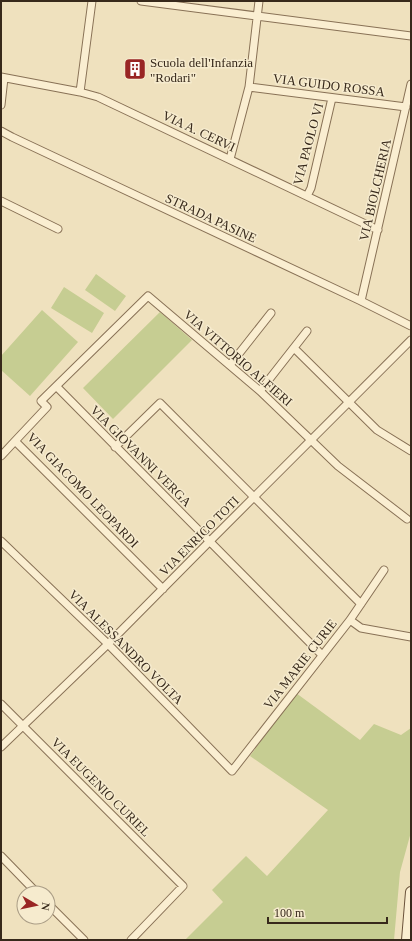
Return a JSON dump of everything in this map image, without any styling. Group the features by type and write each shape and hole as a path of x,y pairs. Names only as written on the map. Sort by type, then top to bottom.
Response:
{"main road":[{"path":"407,940 411,892"}],"street":[{"path":"80,92 92,1"},
{"path":"141,1 411,36"},
{"path":"230,159 248,87 259,1"},
{"path":"1,105 2,78"},
{"name":"VIA A. CERVI","path":"2,78 80,92 98,97 378,230"},
{"name":"VIA BIOLCHERIA","path":"361,301 411,84"},
{"name":"VIA GUIDO ROSSA","path":"248,87 406,107"},
{"name":"VIA PAOLO VI","path":"307,196 311,188 332,98"},
{"name":"STRADA PASINE","path":"2,131 411,326"},
{"path":"1,201 58,229"},
{"name":"VIA VITTORIO ALFIERI","path":"57,387 148,296 260,391 338,466 407,519"},
{"path":"230,365 271,313"},
{"path":"260,391 307,331"},
{"name":"VIA ENRICO TOTI","path":"1,747 108,644 411,340"},
{"path":"294,348 377,430 411,451"},
{"name":"VIA GIACOMO LEOPARDI","path":"57,387 42,401 48,407 16,441 163,589"},
{"name":"VIA GIOVANNI VERGA","path":"57,387 322,655"},
{"path":"115,446 160,403 361,604"},
{"path":"1,456 16,441"},
{"name":"VIA ALESSANDRO VOLTA","path":"1,541 108,644 232,772"},
{"name":"VIA MARIE CURIE","path":"232,772 350,620 384,570"},
{"path":"350,620 361,628 411,637"},
{"name":"VIA EUGENIO CURIEL","path":"1,704 183,886 131,940"},
{"path":"1,856 29,885"},
{"path":"56,912 84,940"}],"green space":[{"path":"96,274 126,296 115,311 85,290"},
{"path":"64,287 104,313 92,333 51,308"},
{"path":"42,310 78,342 30,396 1,370 1,356"},
{"path":"160,312 192,340 113,419 83,388"},
{"path":"296,693 360,740 374,724 401,735 411,728 411,832 400,872 394,940 185,940 223,902 212,890 246,856 267,876 328,810 250,756"}],"place":[{"name":"Scuola dell'Infanzia \"Rodari\"","path":"135,69"}]}
